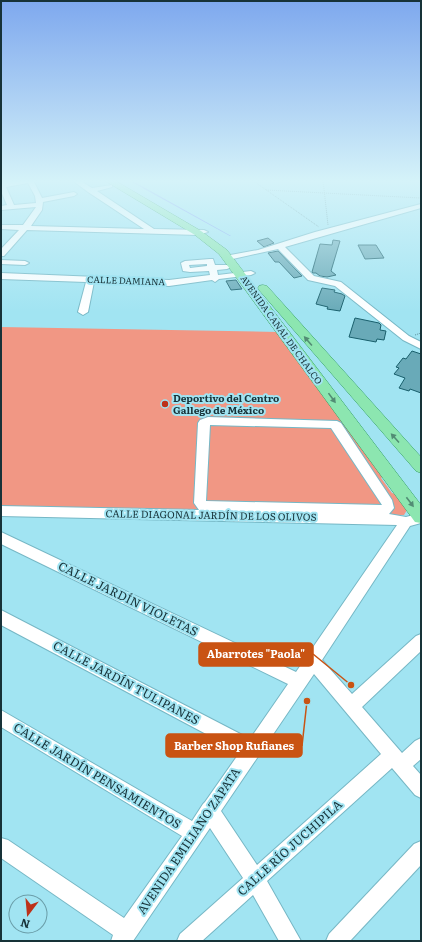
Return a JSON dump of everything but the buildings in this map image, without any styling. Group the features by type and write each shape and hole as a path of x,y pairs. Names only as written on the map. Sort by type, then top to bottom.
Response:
{"main road":[{"name":"AVENIDA CANAL DE CHALCO","path":"187,224 201,232 223,252 229,260 246,274 421,467"},
{"name":"AVENIDA CANAL DE CHALCO","path":"246,274 391,478 416,519"},
{"path":"360,436 360,430 366,426 373,424 384,426"}],"street":[{"path":"1,254 29,224"},
{"path":"141,224 153,232"},
{"path":"215,279 211,264 280,246 353,224"},
{"path":"1,228 201,232"},
{"path":"280,246 311,278 316,280 334,281 406,338 421,346"},
{"path":"1,262 25,263"},
{"name":"CALLE DAMIANA","path":"1,276 169,283 215,279 246,274"},
{"path":"83,312 91,279"},
{"path":"208,421 328,423 337,426 374,484 388,504 388,508 385,510 208,507 200,503 204,423 208,421"},
{"path":"374,484 391,478"},
{"name":"CALLE DIAGONAL JARDÍN DE LOS OLIVOS","path":"1,511 416,519"},
{"name":"AVENIDA EMILIANO ZAPATA","path":"124,936 313,660 416,519"},
{"name":"CALLE JARDÍN VIOLETAS","path":"1,538 299,681"},
{"name":"CALLE JARDÍN TULIPANES","path":"1,617 252,749"},
{"path":"351,706 421,641"},
{"path":"313,660 421,789"},
{"name":"CALLE JARDÍN PENSAMIENTOS","path":"1,718 194,833"},
{"name":"CALLE RÍO JUCHIPILA","path":"187,941 255,879 397,761 421,746"},
{"path":"209,810 255,879 291,941"},
{"path":"1,847 124,936"},
{"path":"336,941 421,851"}],"path":[{"path":"317,224 327,231"},
{"path":"327,224 327,231"}],"shaded area":[{"name":"Deportivo del Centro Gallego de México","path":"1,327 277,332 383,477 381,478 407,510 404,515 1,507"}],"water":[{"path":"208,224 231,236 230,236"}],"place":[{"name":"Deportivo del Centro Gallego de México","path":"165,404"},
{"name":"Abarrotes \"Paola\"","path":"351,685"},
{"name":"Barber Shop Rufianes","path":"307,701"}]}
